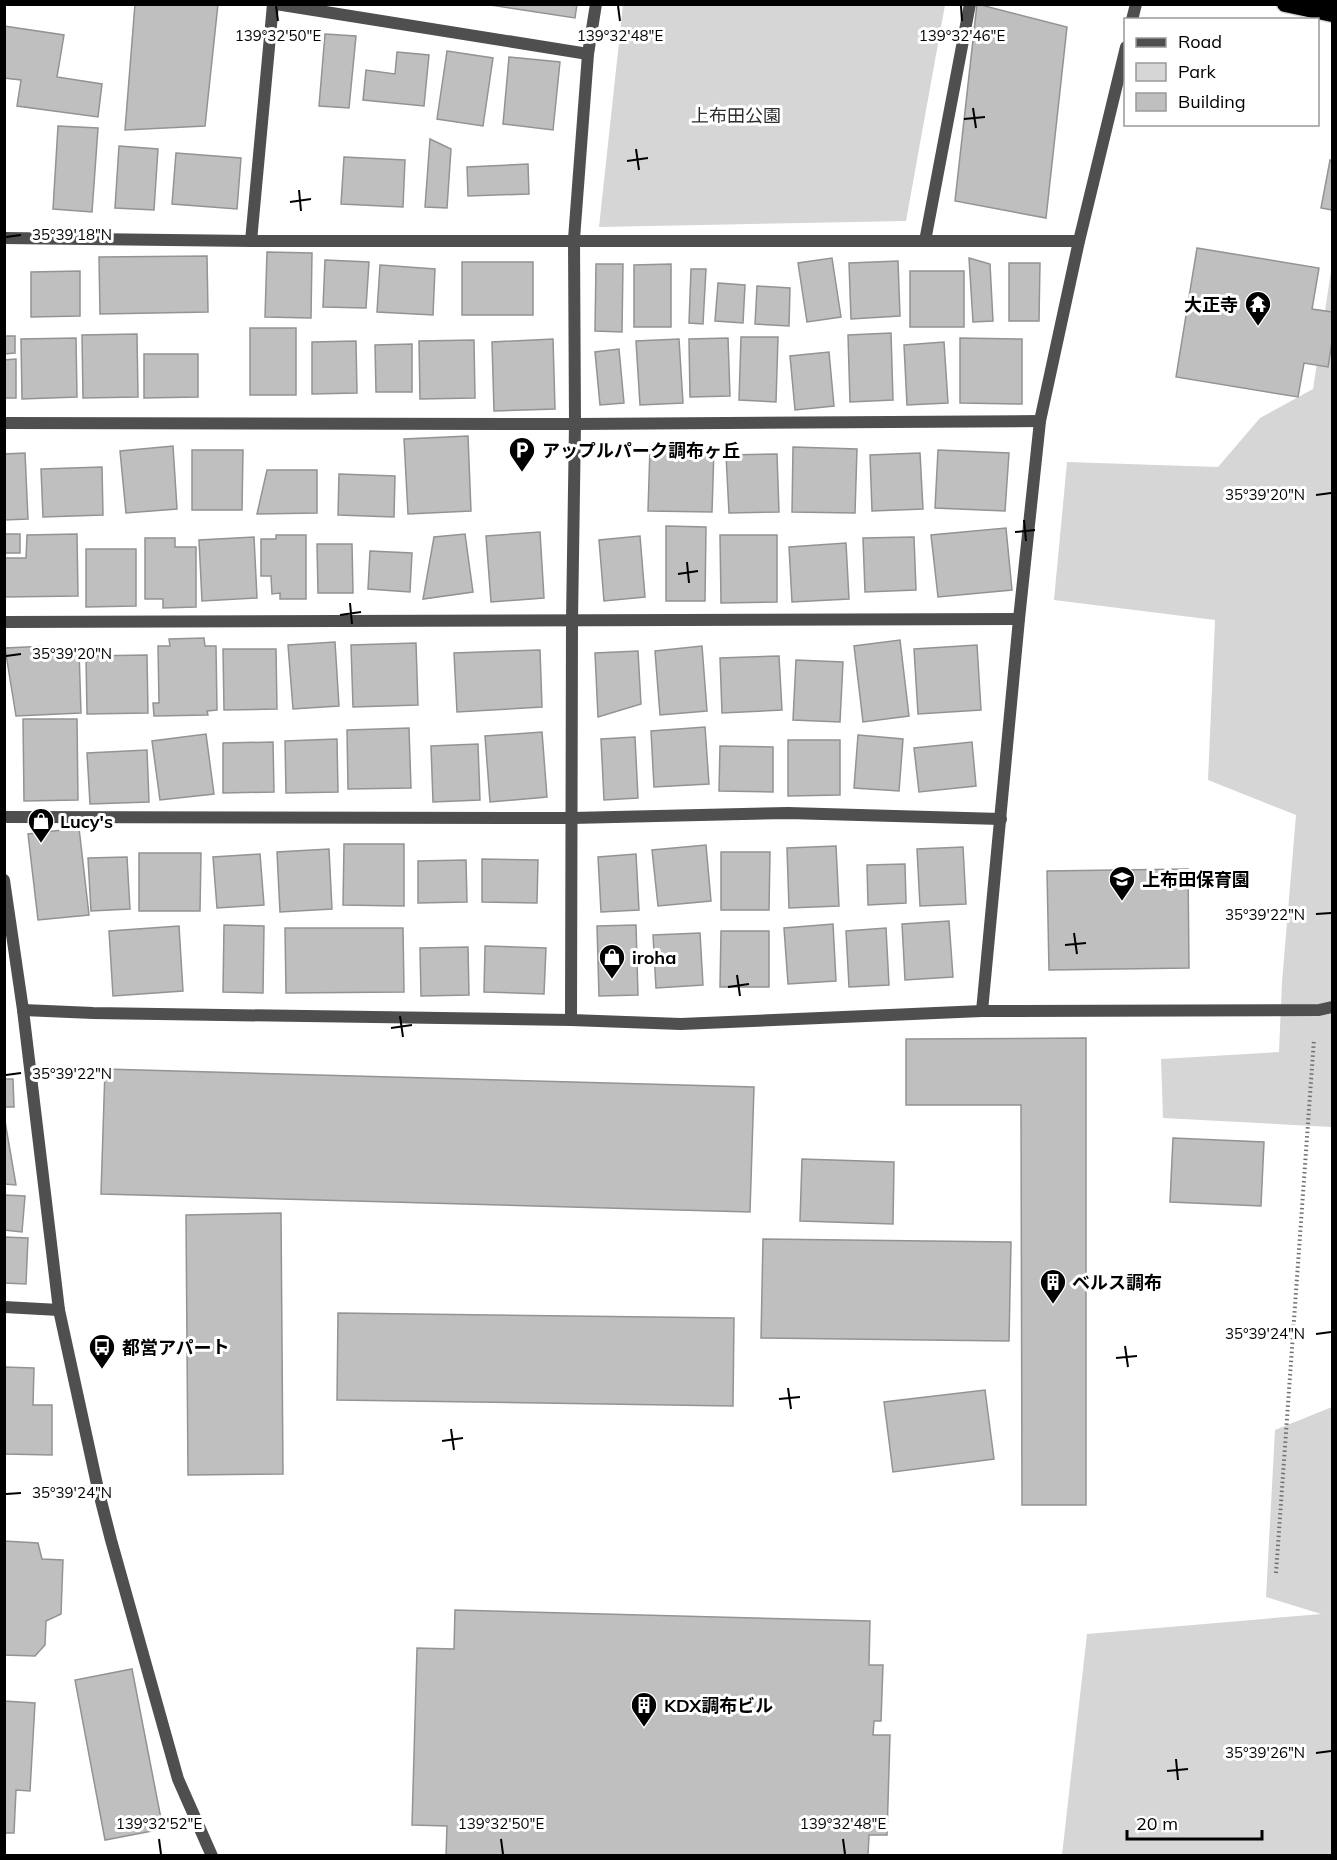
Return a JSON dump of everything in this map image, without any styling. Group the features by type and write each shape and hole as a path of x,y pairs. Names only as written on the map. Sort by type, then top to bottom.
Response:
{"highway":[{"path":"1285,4 1332,14"}],"street":[{"path":"251,241 274,4 588,54"},
{"path":"571,1020 574,240 588,54 596,4"},
{"path":"925,241 970,4"},
{"path":"982,1011 1040,421 1079,241 1124,51"},
{"path":"4,238 251,241 1079,241"},
{"path":"4,423 575,424 1040,421"},
{"path":"4,622 1019,619"},
{"path":"4,817 572,818 788,813 1001,819"},
{"path":"4,879 24,1010 59,1310 98,1489 178,1779 212,1856"},
{"path":"24,1010 681,1024 982,1011 1319,1010 1332,1007"},
{"path":"4,1307 59,1310"}],"path":[{"path":"1276,1573 1313,1046 1319,1010"}],"green space":[{"name":"上布田公園","path":"623,5 945,5 906,221 599,227"},
{"path":"1332,265 1332,1127 1163,1118 1161,1059 1279,1052 1282,982 1296,815 1208,780 1215,620 1054,600 1067,462 1218,467 1260,418 1313,389"},
{"path":"1332,1407 1332,1855 1062,1855 1087,1634 1321,1614 1266,1597 1275,1430"}],"building":[{"path":"135,4 218,4 205,126 125,130"},
{"path":"484,4 577,4 575,18"},
{"path":"977,4 1067,27 1046,218 955,201"},
{"path":"4,26 64,35 57,77 102,84 98,117 17,106 21,80 4,78"},
{"path":"325,34 356,36 349,108 319,106"},
{"path":"447,51 493,58 483,126 437,119"},
{"path":"397,52 429,55 424,106 363,100 366,70 395,74"},
{"path":"509,57 560,62 553,130 503,124"},
{"path":"58,126 98,128 92,212 53,209"},
{"path":"430,139 451,149 447,208 425,207"},
{"path":"119,146 158,149 154,210 115,208"},
{"path":"176,153 241,158 237,209 172,204"},
{"path":"344,157 405,160 403,207 341,204"},
{"path":"1330,160 1332,161 1332,210 1321,208"},
{"path":"528,164 529,194 468,196 467,167"},
{"name":"大正寺","path":"1197,248 1319,268 1312,309 1332,312 1332,342 1328,367 1304,363 1298,397 1176,377"},
{"path":"267,252 312,253 311,318 265,317"},
{"path":"207,256 208,312 100,314 99,257"},
{"path":"832,258 841,317 807,322 798,263"},
{"path":"969,258 990,264 993,321 973,322"},
{"path":"325,260 369,262 366,308 323,307"},
{"path":"898,261 900,316 851,319 849,263"},
{"path":"462,262 533,262 533,315 462,315"},
{"path":"1009,263 1040,263 1039,321 1009,321"},
{"path":"596,264 623,264 622,332 595,331"},
{"path":"671,264 671,327 634,327 634,265"},
{"path":"380,265 435,269 433,315 377,312"},
{"path":"691,269 706,269 703,324 689,323"},
{"path":"80,271 80,316 31,317 31,272"},
{"path":"910,271 964,271 964,327 910,327"},
{"path":"718,283 745,285 743,323 715,321"},
{"path":"757,286 790,288 789,326 755,324"},
{"path":"250,328 296,328 296,395 250,395"},
{"path":"891,333 893,400 850,402 848,335"},
{"path":"137,334 138,397 83,398 82,335"},
{"path":"4,336 15,336 15,353 4,354"},
{"path":"741,337 778,337 776,402 739,400"},
{"path":"76,338 77,397 22,399 21,339"},
{"path":"728,338 730,396 690,397 689,339"},
{"path":"960,338 1022,339 1022,404 960,403"},
{"path":"553,339 555,409 494,411 492,342"},
{"path":"679,339 683,403 640,405 636,341"},
{"path":"474,340 475,398 420,399 419,341"},
{"path":"356,341 357,393 312,394 312,342"},
{"path":"944,342 948,403 907,405 904,345"},
{"path":"412,344 412,392 376,392 375,345"},
{"path":"619,349 624,403 600,405 595,352"},
{"path":"829,352 834,406 795,410 790,356"},
{"path":"144,354 198,354 198,397 144,398"},
{"path":"16,359 16,398 4,398 4,360"},
{"path":"468,436 471,511 408,514 404,439"},
{"path":"173,446 177,509 126,513 120,451"},
{"path":"650,447 714,448 712,512 648,511"},
{"path":"793,447 857,449 855,513 792,512"},
{"path":"192,450 243,450 242,510 192,510"},
{"path":"938,450 1009,453 1005,511 935,508"},
{"path":"25,453 28,519 4,520 4,454"},
{"path":"920,453 923,509 872,511 870,455"},
{"path":"777,454 779,512 729,513 726,455"},
{"path":"102,467 103,515 43,517 41,469"},
{"path":"267,470 317,470 317,513 257,514"},
{"path":"339,474 395,476 394,517 338,515"},
{"path":"666,526 706,527 705,601 666,601"},
{"path":"1006,528 1012,590 938,597 931,535"},
{"path":"540,532 544,598 491,602 486,536"},
{"path":"4,534 20,534 20,553 4,553"},
{"path":"77,534 78,596 4,597 4,558 26,558 27,535"},
{"path":"465,534 473,592 423,599 434,537"},
{"path":"276,535 306,535 306,599 280,599 280,593 272,594 271,576 261,576 261,539 276,539"},
{"path":"720,535 777,535 777,602 721,603"},
{"path":"640,536 645,597 604,601 599,540"},
{"path":"254,537 257,598 202,601 199,540"},
{"path":"914,537 916,590 865,592 863,538"},
{"path":"145,538 175,538 175,547 196,547 196,607 163,608 163,599 145,599"},
{"path":"846,543 849,599 792,602 789,547"},
{"path":"317,544 352,544 353,593 318,593"},
{"path":"86,549 136,549 136,606 86,607"},
{"path":"370,551 412,553 410,592 368,589"},
{"path":"204,638 205,646 216,646 217,710 207,711 208,715 154,716 153,703 159,703 158,646 170,646 169,639"},
{"path":"900,640 909,716 863,722 854,646"},
{"path":"335,642 339,706 293,709 288,645"},
{"path":"416,643 418,705 353,707 351,645"},
{"path":"977,645 981,710 918,714 914,649"},
{"path":"48,646 48,652 79,650 81,713 16,716 5,648"},
{"path":"702,646 707,711 660,715 655,651"},
{"path":"223,649 276,649 277,709 224,710"},
{"path":"540,650 542,707 457,712 454,653"},
{"path":"638,651 641,704 598,717 595,653"},
{"path":"147,655 148,713 87,714 86,656"},
{"path":"779,656 782,710 722,713 720,658"},
{"path":"796,660 843,662 840,722 793,720"},
{"path":"23,719 77,719 78,800 24,801"},
{"path":"705,727 709,784 654,787 651,731"},
{"path":"409,728 411,788 348,789 347,730"},
{"path":"542,732 547,797 490,802 485,736"},
{"path":"206,734 214,794 160,800 152,741"},
{"path":"858,735 903,739 899,791 854,788"},
{"path":"635,737 638,798 604,800 601,739"},
{"path":"337,739 338,792 286,793 285,741"},
{"path":"788,740 840,740 840,795 788,796"},
{"path":"273,742 274,792 223,793 223,743"},
{"path":"972,742 976,786 919,792 914,748"},
{"path":"478,744 480,800 433,802 431,746"},
{"path":"720,746 773,747 773,792 719,791"},
{"path":"147,750 149,802 90,804 87,753"},
{"path":"79,828 89,915 38,920 28,834"},
{"path":"344,844 404,844 404,906 343,905"},
{"path":"706,845 711,901 658,906 652,850"},
{"path":"836,846 839,906 789,908 787,848"},
{"path":"963,847 966,904 920,906 917,849"},
{"path":"329,849 332,909 280,912 277,852"},
{"path":"721,852 770,852 769,910 721,910"},
{"path":"139,853 201,853 200,911 139,911"},
{"path":"260,854 264,905 217,908 213,857"},
{"path":"636,854 639,910 601,912 598,857"},
{"path":"127,857 130,909 91,911 88,858"},
{"path":"482,859 538,860 537,903 482,902"},
{"path":"466,860 467,902 418,903 418,861"},
{"path":"905,864 906,903 868,905 867,865"},
{"path":"1188,869 1189,968 1049,970 1047,871"},
{"path":"949,921 953,977 905,980 902,924"},
{"path":"833,924 836,981 788,984 784,928"},
{"path":"224,925 264,926 263,993 223,992"},
{"path":"636,925 638,995 599,996 597,926"},
{"path":"179,926 183,991 113,996 109,931"},
{"path":"285,928 403,928 404,992 286,993"},
{"path":"886,928 889,985 849,987 846,931"},
{"path":"721,931 769,931 769,987 720,987"},
{"path":"700,933 703,985 656,988 653,935"},
{"path":"485,946 546,948 544,994 484,992"},
{"path":"468,947 469,995 421,996 420,948"},
{"name":"ベルス調布","path":"1086,1038 1086,1505 1022,1505 1021,1105 906,1105 906,1039"},
{"path":"105,1069 754,1087 750,1212 101,1194"},
{"path":"4,1079 13,1079 14,1107 4,1107"},
{"path":"5,1121 16,1185 4,1184"},
{"path":"1173,1138 1264,1142 1261,1206 1170,1202"},
{"path":"802,1159 894,1162 893,1224 800,1221"},
{"path":"4,1195 25,1196 22,1232 4,1230"},
{"path":"281,1213 283,1474 188,1475 186,1215"},
{"path":"4,1237 28,1238 26,1284 4,1283"},
{"path":"763,1239 1011,1242 1009,1341 761,1338"},
{"path":"338,1313 734,1318 733,1406 337,1400"},
{"path":"4,1367 34,1368 33,1405 52,1405 52,1455 4,1454"},
{"path":"985,1390 994,1459 893,1472 884,1402"},
{"path":"4,1541 38,1543 42,1559 63,1560 61,1614 46,1621 45,1645 35,1656 4,1655"},
{"name":"KDX調布ビル","path":"455,1610 870,1621 869,1665 883,1665 881,1721 874,1721 873,1735 890,1735 887,1835 869,1835 868,1856 446,1856 447,1826 412,1825 417,1648 454,1649"},
{"path":"132,1669 163,1829 105,1840 75,1680"},
{"path":"4,1701 35,1703 30,1791 16,1790 14,1833 4,1833"}],"place":[{"name":"大正寺","path":"1258,327"},
{"name":"アップルパーク調布ヶ丘","path":"522,473"},
{"name":"Lucy's","path":"41,844"},
{"name":"上布田保育園","path":"1122,902"},
{"name":"iroha","path":"612,980"},
{"name":"ベルス調布","path":"1053,1305"},
{"name":"都営アパート","path":"102,1370"},
{"name":"KDX調布ビル","path":"644,1728"}]}
